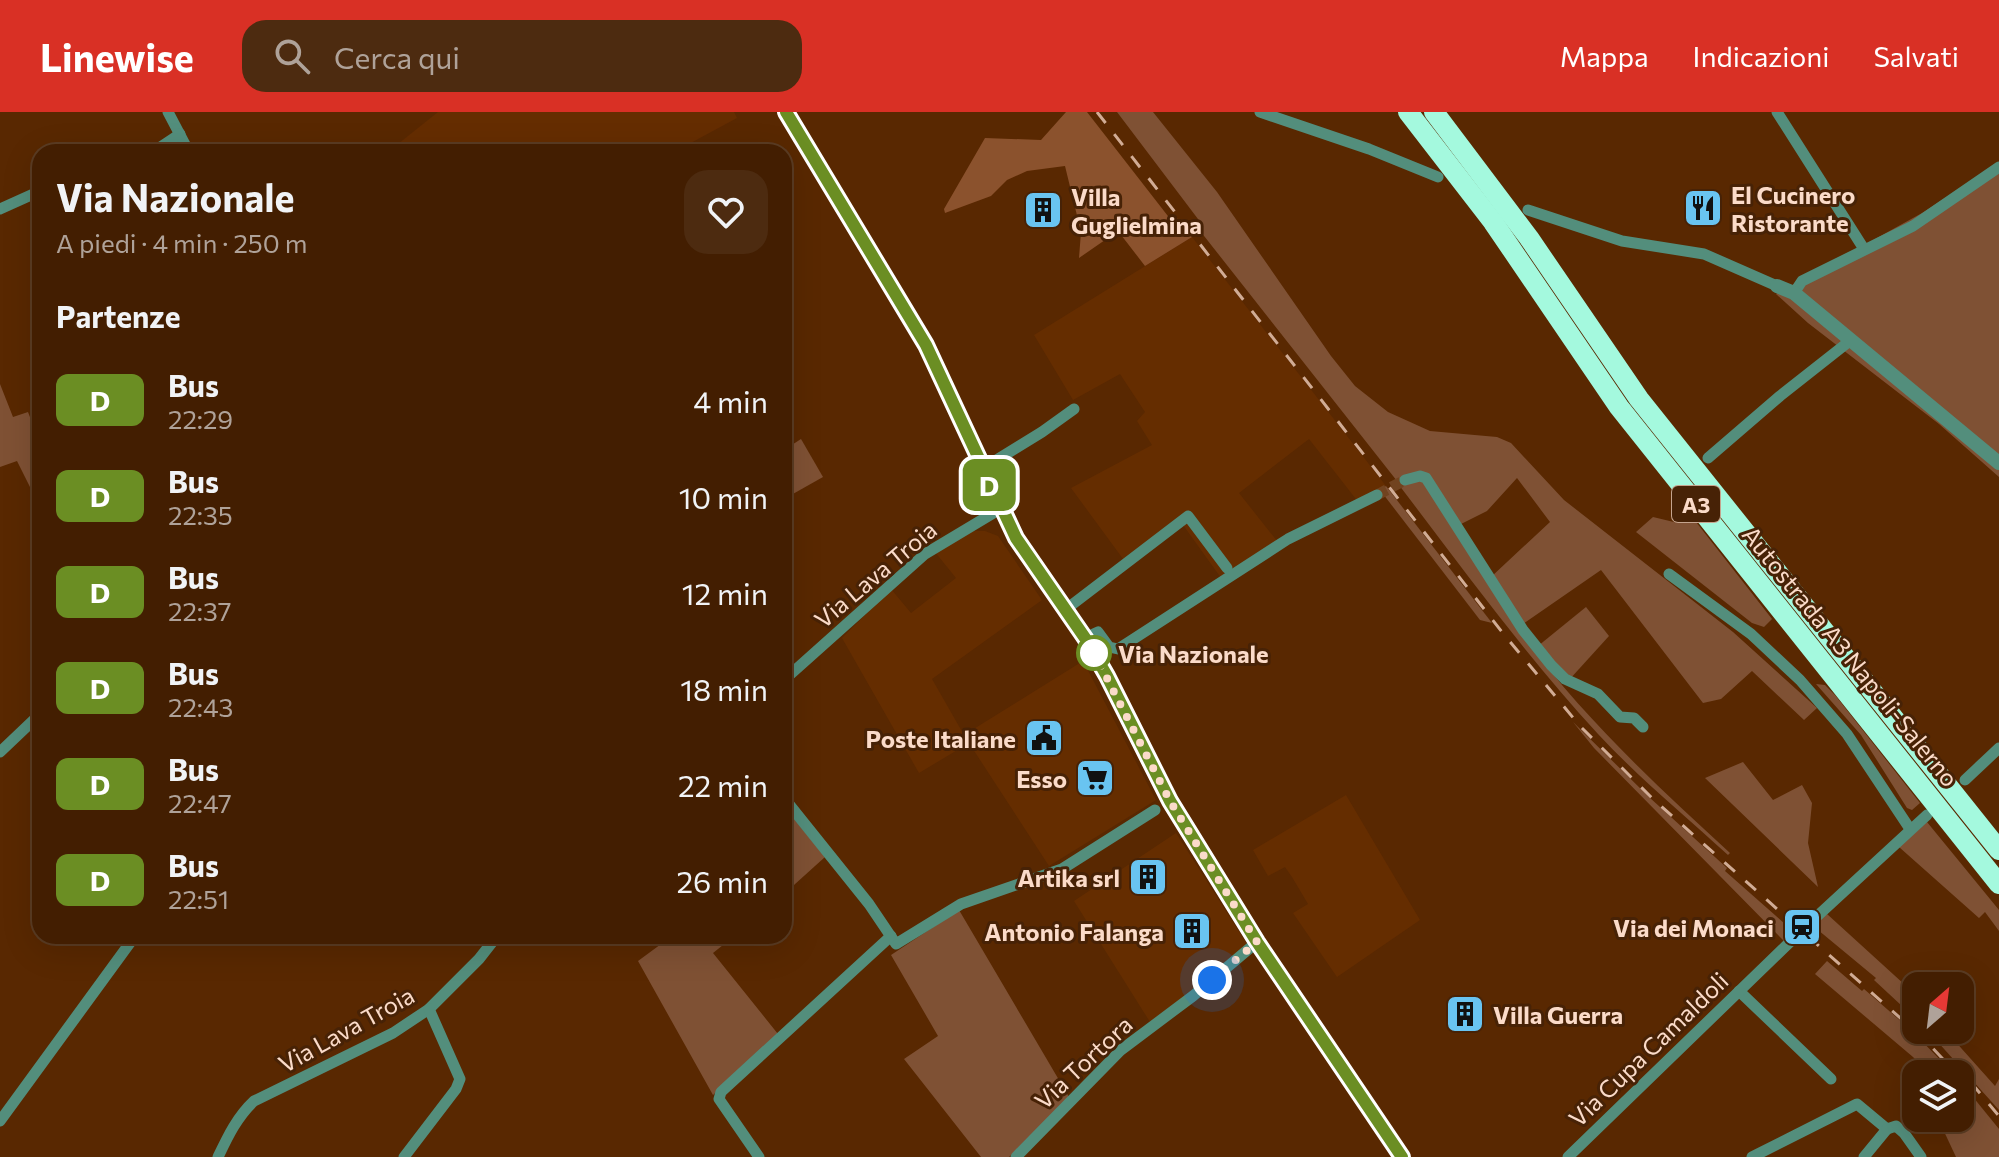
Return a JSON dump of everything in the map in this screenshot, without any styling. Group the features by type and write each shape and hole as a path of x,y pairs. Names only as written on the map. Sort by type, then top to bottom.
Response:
{"highway":[{"name":"Autostrada A3 Napoli-Salerno","path":"1408,112 1493,222 1619,407 1999,884"},
{"name":"Autostrada A3 Napoli-Salerno","path":"1434,112 1511,213 1639,399 1999,850"}],"main road":[{"path":"786,112 926,345 1000,509 1107,676 1162,806 1402,1157"}],"street":[{"path":"168,112 185,144"},
{"path":"1260,112 1369,149 1438,177"},
{"path":"1777,112 1864,249"},
{"path":"165,144 180,134"},
{"path":"1794,293 1802,281 1913,226 1999,167"},
{"path":"0,209 32,195"},
{"path":"1528,210 1622,241 1704,254 1794,293 1999,463"},
{"path":"1708,458 1851,340"},
{"path":"982,469 1074,409"},
{"path":"1405,480 1420,476 1426,478 1523,630 1551,665 1565,679 1598,694 1620,717 1634,718 1643,727"},
{"path":"1085,638 1098,632 1109,647 1118,649 1288,539 1377,495"},
{"name":"Via Lava Troia","path":"792,673 925,554 1000,509"},
{"path":"1065,610 1188,516 1227,568"},
{"path":"1669,574 1751,634 1800,680 1847,734 1910,829"},
{"path":"0,752 32,722"},
{"path":"1965,780 1999,748"},
{"path":"792,808 869,904 896,944 961,904 1062,869 1162,806"},
{"path":"1813,920 1927,815"},
{"path":"759,1157 719,1099 721,1092 891,936"},
{"name":"Via Cupa Camaldoli","path":"1568,1157 1792,940"},
{"name":"Via Tortora","path":"1016,1157 1121,1050 1193,996 1257,942"},
{"path":"0,1121 129,944"},
{"name":"Via Lava Troia","path":"218,1157 232,1127 254,1101 393,1033 429,1009 491,944"},
{"path":"1739,991 1831,1079"},
{"path":"404,1157 456,1089 460,1079 429,1009"},
{"path":"1752,1157 1857,1104 1887,1129"},
{"path":"1864,1157 1887,1129 1896,1126 1921,1157"}],"shaded area":[{"path":"438,112 734,112 737,118 689,144 398,144"},
{"path":"1066,112 1087,112 1171,220 1176,217 1192,237 1145,266 1118,231 1079,258 1081,232 1065,166 1027,171 1007,180 991,196 945,213 944,209 985,138 1041,140"},
{"path":"1117,112 1153,112 1217,192 1355,386 1388,412 1430,431 1497,437 1511,443 1564,500 1733,632 1817,708 1804,720 1752,671 1721,699 1703,703 1601,570 1523,624 1491,577 1550,522 1517,478 1487,511 1461,524 1416,474 1397,481 1197,227 1201,223"},
{"path":"1999,163 1999,477 1939,424 1808,323 1776,294 1922,213"},
{"path":"1192,237 1386,486 1359,503 1309,439 1239,493 1281,546 1224,582 1183,525 1126,563 1071,488 1152,445 1137,421 1145,412 1120,374 1073,400 1034,335"},
{"path":"0,384 13,417 28,412 32,422 32,491 17,461 0,467"},
{"path":"801,439 823,477 792,494 792,445"},
{"path":"1417,477 1425,481 1508,613 1543,662 1593,720 1730,853 1728,855 1613,750 1546,674 1399,485"},
{"path":"1386,486 1492,623 1480,620 1380,490"},
{"path":"1689,513 1772,619 1764,627 1752,623 1636,532 1653,517 1678,523"},
{"path":"970,531 985,531 998,536 1042,600 932,679 964,735 1083,661 1156,800 1049,866 969,743 919,773 842,638 891,589 911,613 956,578 935,552"},
{"path":"1586,607 1609,636 1569,680 1538,646"},
{"path":"1816,684 1825,685 1835,695 1920,803 1912,810 1907,808 1861,735"},
{"path":"1573,722 1727,868 1725,871 1794,932 1784,941 1594,748"},
{"path":"1743,762 1773,800 1802,785 1812,803 1808,843 1818,887 1705,778"},
{"path":"1346,795 1420,920 1337,977 1293,913 1308,904 1292,877 1285,867 1268,876 1253,850"},
{"path":"792,816 825,857 792,887"},
{"path":"1927,822 1999,910 1999,931 1985,912 1979,918 1899,847"},
{"path":"1176,833 1247,944 1198,987 1150,1022 1074,901"},
{"path":"959,910 1069,1097 1009,1157 981,1157 904,1059 938,1036 891,955"},
{"path":"1827,914 1902,982 1902,1006 1874,980 1876,978 1812,925"},
{"path":"661,944 724,944 713,953 778,1034 713,1095 638,961"},
{"path":"1827,961 1902,1022 1902,1044 1925,1044 1940,1060 1916,1060 1815,974"},
{"path":"1940,1044 1958,1044 1972,1060 1954,1060"},
{"path":"1974,1062 1995,1086 1999,1079 1999,1110 1974,1082"},
{"path":"1974,1098 1999,1129 1999,1157 1956,1157 1944,1132 1974,1132"}],"tunnel":[{"path":"1377,495 1405,480"},
{"path":"1792,940 1813,920"}],"railway":[{"path":"1097,112 1502,632 1580,726 1654,800 1924,1039 1944,1060"},
{"path":"1974,1086 1999,1116"}],"bus line":[{"name":"D","path":"786,112 926,345 1000,509 1030,560 1085,638 1170,801 1257,942 1402,1157"}],"place":[{"name":"El Cucinero Ristorante","path":"1703,208"},
{"name":"Villa Guglielmina","path":"1043,210"},
{"name":"Via Nazionale","path":"1094,653"},
{"name":"Poste Italiane","path":"1044,738"},
{"name":"Esso","path":"1095,778"},
{"name":"Artika srl","path":"1148,877"},
{"name":"Via dei Monaci","path":"1802,927"},
{"name":"Antonio Falanga","path":"1192,931"},
{"name":"Villa Guerra","path":"1465,1014"}],"route":[{"path":"1094,653 1170,801 1257,942 1212,980"}]}
